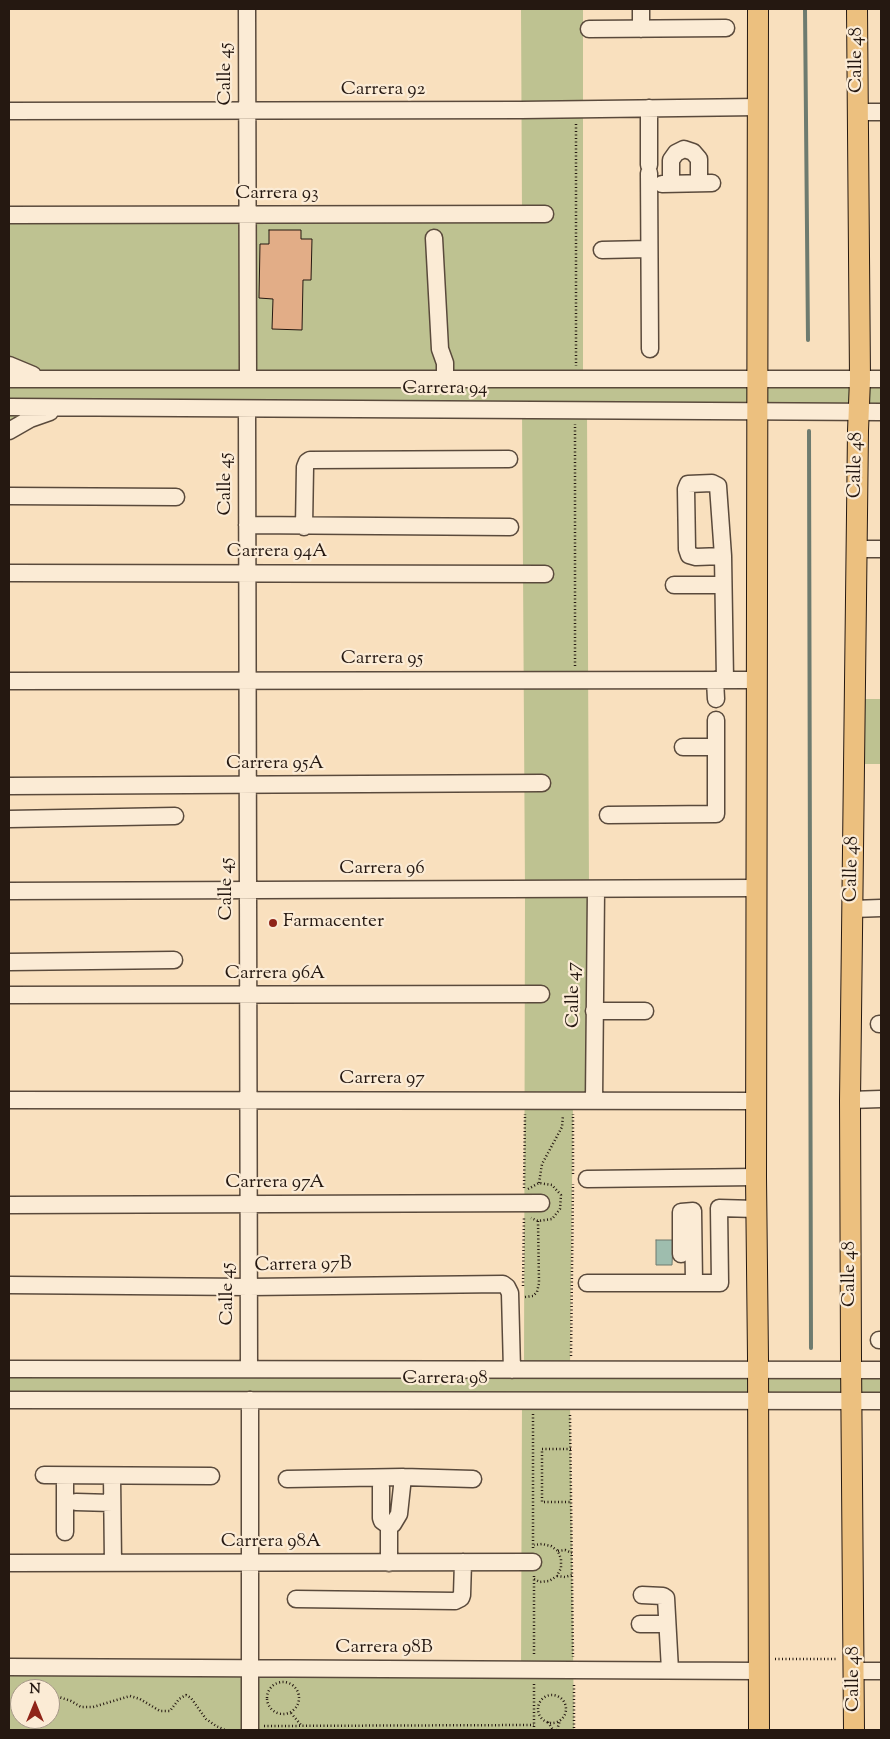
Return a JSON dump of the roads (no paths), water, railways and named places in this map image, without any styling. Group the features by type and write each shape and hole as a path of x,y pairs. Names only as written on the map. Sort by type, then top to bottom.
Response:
{"main road":[{"path":"758,9 756,1208 759,1730"},
{"name":"Calle 48","path":"854,1730 850,1100 856,549 860,379 857,9"}],"street":[{"name":"Calle 45","path":"247,9 248,378"},
{"path":"641,9 641,29"},
{"path":"589,29 726,28"},
{"name":"Carrera 92","path":"9,111 576,110 758,107"},
{"path":"649,108 650,349"},
{"path":"858,112 881,112"},
{"path":"649,174 671,183 706,183 698,159 693,152 684,149 676,153 671,160 671,183"},
{"name":"Carrera 93","path":"9,215 545,214"},
{"path":"434,238 440,349 445,363 445,379"},
{"path":"602,250 649,249"},
{"path":"9,365 27,373 55,378"},
{"name":"Carrera 94","path":"9,379 881,379"},
{"name":"Carrera 94","path":"9,407 881,412"},
{"path":"9,431 30,419 66,408"},
{"name":"Calle 45","path":"247,408 249,1369"},
{"path":"304,527 305,467 306,462 310,460 509,459"},
{"path":"716,699 720,680 723,585 723,562 718,486 712,483 688,484 686,489 687,549 689,555 723,562"},
{"path":"9,496 176,497"},
{"path":"247,525 304,527 510,527"},
{"path":"856,549 881,549"},
{"path":"685,567 723,562"},
{"name":"Carrera 94A","path":"9,573 545,574"},
{"path":"674,585 723,585"},
{"name":"Carrera 95","path":"9,681 756,680"},
{"path":"608,815 716,814 716,720"},
{"path":"683,747 716,747"},
{"name":"Carrera 95A","path":"9,786 542,784"},
{"path":"9,819 175,816"},
{"name":"Carrera 96","path":"9,891 756,888"},
{"name":"Calle 47","path":"594,1100 596,890"},
{"path":"853,908 881,908"},
{"path":"9,962 174,960"},
{"name":"Carrera 96A","path":"9,996 541,994"},
{"path":"594,1011 645,1011"},
{"path":"850,1100 881,1099"},
{"name":"Carrera 97","path":"9,1100 756,1101"},
{"path":"587,1179 756,1177"},
{"name":"Carrera 97A","path":"9,1205 541,1202"},
{"path":"587,1284 720,1283 719,1208 756,1208"},
{"path":"681,1254 681,1212 693,1212 694,1283"},
{"name":"Carrera 97B","path":"9,1285 249,1287 503,1284 508,1287 510,1293 512,1370"},
{"name":"Carrera 98","path":"9,1369 881,1370"},
{"path":"250,1400 250,1728"},
{"name":"Carrera 98","path":"9,1401 881,1401"},
{"path":"44,1475 211,1476"},
{"path":"65,1476 66,1532"},
{"path":"112,1476 113,1562"},
{"path":"287,1479 403,1477 473,1479"},
{"path":"389,1526 393,1524 399,1514 403,1477"},
{"path":"381,1487 381,1518 389,1526"},
{"path":"76,1502 112,1503"},
{"path":"389,1526 389,1562"},
{"path":"296,1599 455,1601 461,1598 462,1595 463,1562"},
{"name":"Carrera 98A","path":"9,1563 534,1562"},
{"path":"642,1595 663,1596 666,1598 670,1670"},
{"path":"640,1624 667,1624"},
{"name":"Carrera 98B","path":"9,1667 670,1670 760,1665"},
{"path":"855,1665 881,1671"}],"waterway":[{"path":"805,9 808,340"},
{"path":"809,431 811,1348"}],"place":[{"name":"Farmacenter","path":"273,923"}]}
